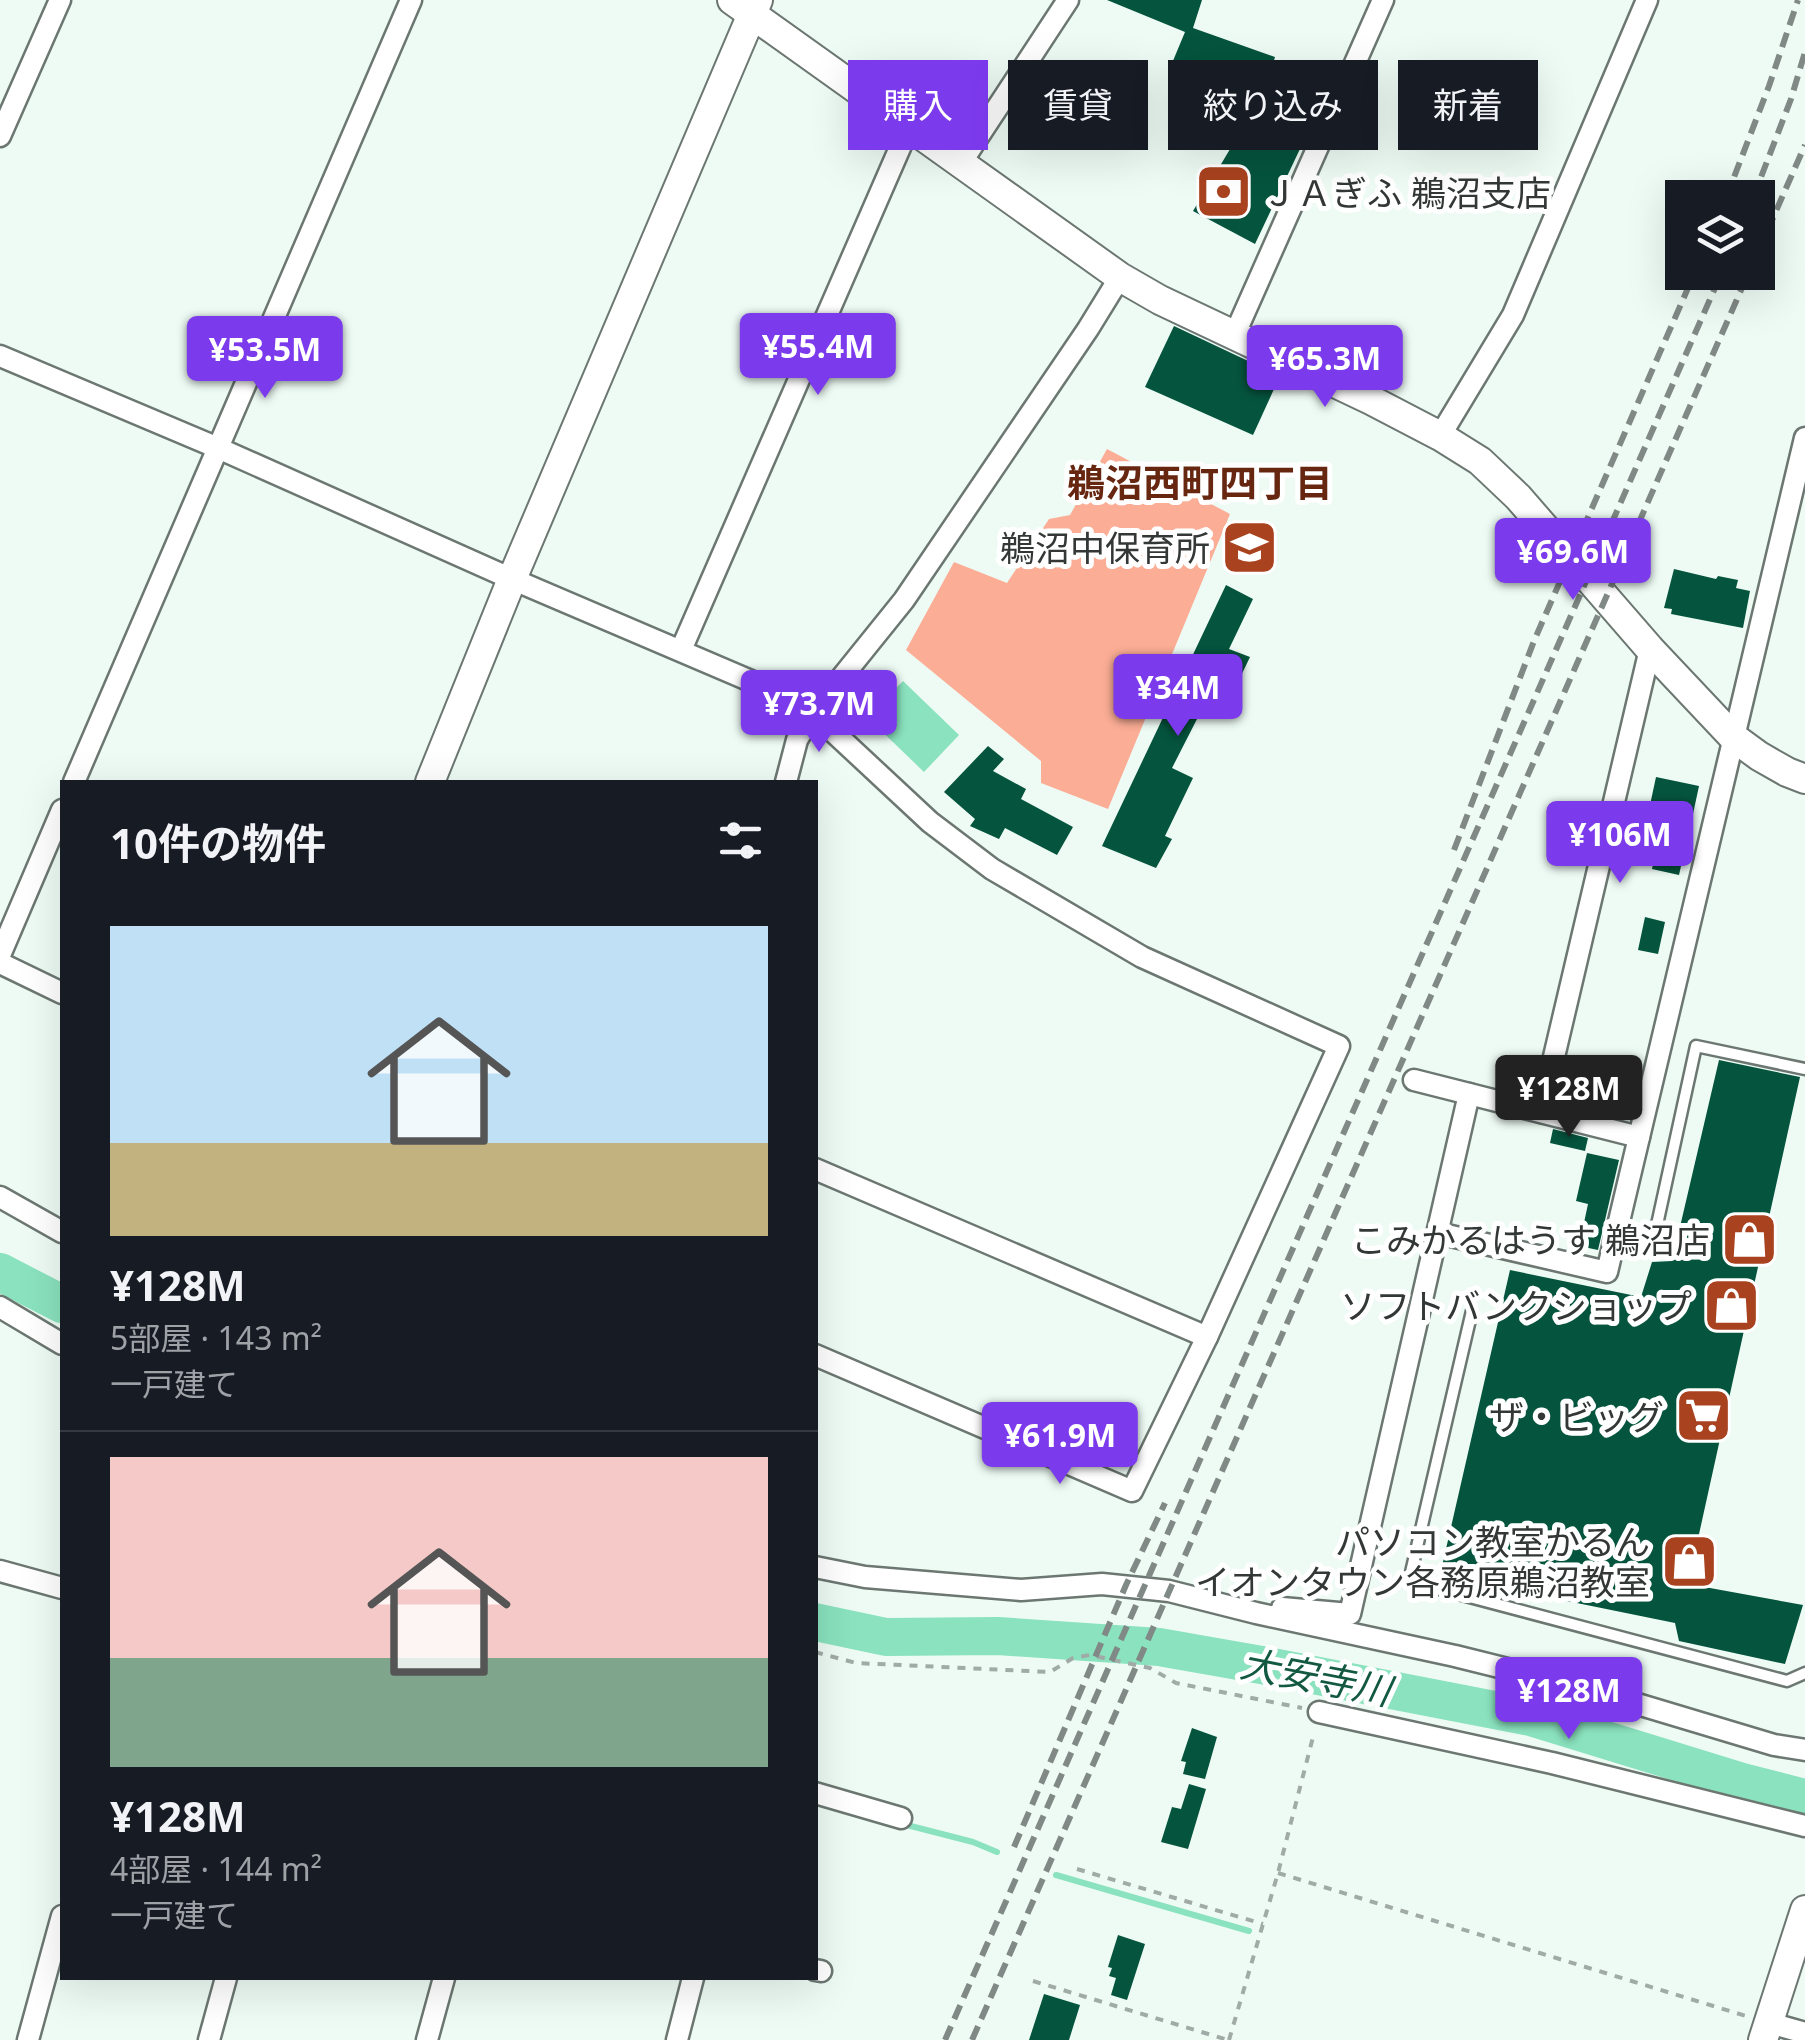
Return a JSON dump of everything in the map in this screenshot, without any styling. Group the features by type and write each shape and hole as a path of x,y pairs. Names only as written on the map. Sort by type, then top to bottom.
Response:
{"street":[{"path":"0,136 60,0"},
{"path":"75,780 411,0"},
{"path":"961,163 1068,0"},
{"path":"1234,336 1383,0"},
{"path":"1440,436 1513,315 1647,0"},
{"path":"431,780 747,4 848,80"},
{"path":"680,650 899,150"},
{"path":"943,150 1120,277 1160,300 1371,400 1480,461 1518,497 1734,737 1805,780"},
{"path":"787,780 797,740 813,713 904,600 1120,277"},
{"path":"0,356 786,696 813,713 930,822 992,869 1142,958 1339,1046 1207,1337 1132,1490 818,1356"},
{"path":"1438,1233 1608,1272 1804,450"},
{"path":"1541,1112 1650,648"},
{"path":"0,955 60,815"},
{"path":"0,963 60,992"},
{"path":"1414,1080 1639,1137"},
{"path":"1256,1613 1276,1608 1350,1614 1468,1094"},
{"path":"818,1170 1207,1337"},
{"path":"0,1198 60,1231"},
{"path":"0,1307 60,1343"},
{"path":"818,1568 866,1577 1021,1590 1102,1584 1169,1591 1533,1675 1805,1750"},
{"path":"0,1571 60,1587"},
{"path":"1319,1712 1552,1763 1805,1826"},
{"path":"818,1794 900,1818"},
{"path":"1805,1910 1766,2032 1805,2033"},
{"path":"28,2040 60,1923"},
{"path":"209,2040 225,1980"},
{"path":"427,2040 443,1980"},
{"path":"676,2040 692,1980"}],"lane":[{"path":"1653,1243 1696,1046 1805,1069"},
{"path":"1472,1311 1409,1581 1787,1681 1805,1672"}],"path":[{"path":"818,1653 856,1663 1050,1672 1073,1658 1090,1655 1150,1668 1176,1683 1319,1712 1278,1873 1228,2040 1033,1982"},
{"path":"1078,1868 1262,1924"},
{"path":"1278,1873 1766,2032"}],"shaded area":[{"path":"1107,449 1230,514 1108,809 1041,783 1041,761 906,650 954,562 1007,583 1049,519 1070,515"},
{"path":"903,681 959,735 924,772 867,717"}],"building":[{"path":"1107,0 1202,0 1193,28 1275,57 1274,60 1173,60 1185,32"},
{"path":"1229,150 1299,150 1255,244 1193,211"},
{"path":"1174,326 1280,376 1253,435 1145,387"},
{"path":"1674,569 1738,580 1736,588 1750,591 1743,628 1671,614 1672,609 1664,608"},
{"path":"1226,585 1253,599 1229,649 1250,657 1237,684 1219,676 1172,768 1193,778 1165,836 1172,839 1156,868 1102,846"},
{"path":"988,746 1004,759 993,771 1026,789 1021,799 1073,827 1057,855 1005,828 999,839 970,826 975,819 944,792"},
{"path":"1656,777 1699,786 1693,814 1650,805"},
{"path":"1658,838 1686,844 1679,875 1652,869"},
{"path":"1645,917 1665,922 1658,954 1638,950"},
{"path":"1719,1060 1800,1077 1688,1584 1803,1605 1785,1664 1679,1641 1675,1623 1440,1575 1510,1270 1641,1297 1652,1262 1672,1261"},
{"path":"1553,1129 1588,1138 1585,1151 1550,1143"},
{"path":"1587,1153 1619,1160 1598,1250 1579,1246 1588,1204 1576,1201"},
{"path":"1192,1728 1217,1737 1205,1779 1183,1774 1186,1762 1181,1761"},
{"path":"1189,1784 1206,1789 1188,1849 1161,1842 1172,1807 1181,1809"},
{"path":"1118,1935 1145,1944 1127,2000 1111,1995 1116,1978 1109,1976 1112,1968 1108,1967"},
{"path":"1044,1994 1080,2005 1069,2040 1029,2040"}],"waterway":[{"name":"大安寺川","path":"0,1272 60,1303"},
{"name":"大安寺川","path":"818,1623 886,1637 998,1636 1159,1647 1267,1666 1531,1717 1805,1798"},
{"path":"903,1824 997,1852"},
{"path":"1056,1875 1249,1931"}],"railway":[{"path":"1733,180 1798,0"},
{"path":"1760,180 1805,52"},
{"path":"1775,213 1805,145"},
{"path":"1454,850 1534,641 1687,290"},
{"path":"945,2040 1714,290"},
{"path":"972,2040 1741,290"},
{"path":"1014,1847 1165,1503"}],"place":[{"name":"ＪＡぎふ 鵜沼支店","path":"1223,192"},
{"name":"鵜沼中保育所","path":"1249,547"},
{"name":"こみかるはうす 鵜沼店","path":"1749,1239"},
{"name":"ソフトバンクショップ","path":"1731,1305"},
{"name":"ザ・ビッグ","path":"1703,1416"},
{"name":"パソコン教室かるん イオンタウン各務原鵜沼教室","path":"1689,1561"}],"district":[{"name":"鵜沼西町四丁目","path":"1200,482"}]}
